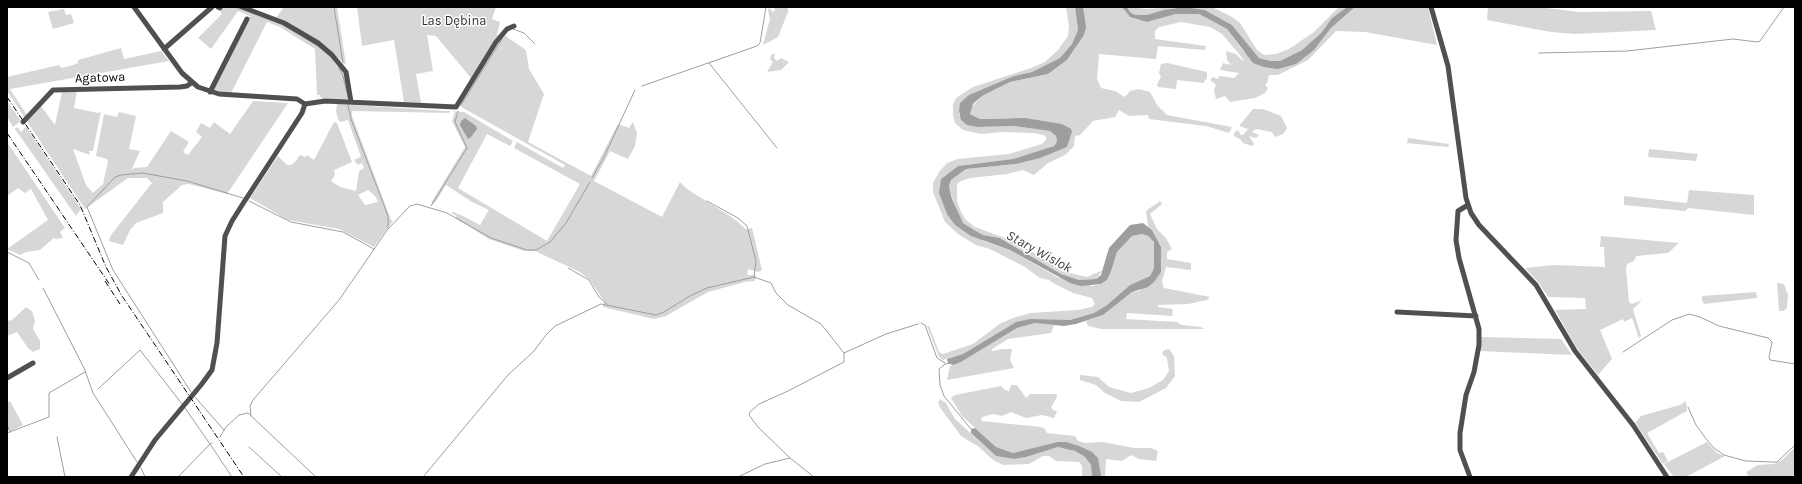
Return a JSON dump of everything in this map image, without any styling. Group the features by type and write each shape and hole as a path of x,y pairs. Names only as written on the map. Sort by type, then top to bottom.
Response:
{"street":[{"path":"134,7 191,83 210,92 227,95 297,99 305,104 316,101 456,107 496,42 507,28 514,26"},
{"path":"164,49 212,7"},
{"path":"242,7 284,23 318,43 332,55 346,72 351,102"},
{"path":"1431,7 1448,66 1468,205 1479,225 1536,285 1575,351 1633,425 1667,477"},
{"path":"210,92 247,19"},
{"name":"Agatowa","path":"23,122 53,90 180,88 191,83"},
{"path":"131,477 154,440 212,370 217,343 225,236 246,198 302,113 305,104"},
{"path":"1468,205 1458,211 1457,249 1476,316 1479,345 1474,372 1466,395 1459,442 1465,466 1470,477"},
{"path":"1397,312 1476,316"},
{"path":"7,378 33,363"}],"green space":[{"path":"223,7 239,7 273,20 309,39 335,59 344,72 349,97 346,100 321,98 320,95 317,95 315,49 280,27 267,22 231,93 213,90 250,16 238,11 211,49 198,38 222,14 220,11"},
{"path":"284,7 337,7 346,65 321,43 276,18"},
{"name":"Las Dębina","path":"357,7 496,7 492,19 500,22 497,35 499,36 471,78 436,36 427,35 433,71 416,74 421,103 404,102 394,40 362,46"},
{"path":"774,7 788,7 788,12 778,37 763,45 770,19 768,10 769,8 773,12 775,11"},
{"path":"1066,7 1075,7 1078,30 1072,44 1060,58 1032,72 1014,76 961,103 959,111 959,115 978,127 1014,126 1050,131 1056,136 1057,141 1054,146 1013,159 958,166 941,179 947,214 983,241 1010,250 1057,277 1092,286 1101,284 1107,280 1117,252 1132,236 1142,234 1148,236 1154,242 1154,268 1150,276 1130,285 1107,305 1094,313 1070,320 1016,322 963,354 943,360 939,357 927,326 929,326 939,352 943,354 973,344 1001,323 1013,318 1031,313 1078,310 1092,307 1095,304 1092,298 1073,293 1049,280 1040,278 1025,267 990,249 976,245 958,234 945,222 933,192 933,183 939,172 947,163 958,159 1009,154 1042,144 1046,140 1044,135 1033,133 1002,132 981,134 963,130 955,123 953,104 956,98 973,87 1045,62 1058,50 1068,36 1069,26"},
{"path":"1083,7 1122,7 1130,17 1147,22 1176,14 1199,14 1227,29 1243,51 1272,68 1314,50 1331,28 1355,7 1428,7 1437,45 1365,32 1336,31 1308,60 1278,75 1269,75 1265,85 1268,88 1265,93 1255,98 1230,102 1225,96 1216,99 1214,90 1216,85 1210,80 1213,77 1217,79 1220,76 1234,78 1239,73 1220,70 1223,63 1231,65 1227,60 1226,51 1236,54 1243,61 1244,60 1222,34 1210,27 1181,22 1159,27 1155,31 1155,39 1206,46 1205,50 1158,46 1156,59 1099,54 1097,79 1101,88 1115,91 1125,97 1130,91 1138,89 1150,92 1157,105 1167,115 1232,127 1229,133 1206,126 1149,119 1148,115 1129,116 1119,110 1115,117 1093,121 1080,135 1075,136 1074,146 1065,155 1048,163 1034,175 1023,170 1007,174 970,178 957,184 957,201 961,212 966,220 975,227 1013,241 1038,255 1061,271 1087,277 1103,270 1096,279 1079,280 1061,274 1001,238 983,235 963,223 956,211 949,186 951,180 966,169 1016,164 1067,147 1072,132 1062,124 1006,118 980,119 970,114 971,108 982,96 1010,82 1048,74 1067,60 1084,35"},
{"path":"1127,7 1147,9 1177,8 1147,15 1135,15 1130,12"},
{"path":"1185,7 1214,8 1232,17 1240,23 1257,50 1264,55 1276,54 1289,49 1314,32 1339,7 1347,7 1332,18 1321,33 1302,50 1280,61 1271,61 1259,58 1232,25 1205,10"},
{"path":"1488,7 1538,7 1579,12 1651,11 1656,30 1575,34 1551,32 1487,20"},
{"path":"64,9 66,15 71,14 74,23 53,29 48,12"},
{"path":"504,35 526,50 529,69 544,94 528,142 591,176 618,124 629,128 633,122 637,133 635,146 628,159 610,151 594,181 662,217 680,182 687,189 733,218 747,230 752,228 762,270 758,272 748,269 747,275 756,275 755,281 745,282 708,292 666,316 654,319 603,307 604,301 590,280 580,272 535,251 524,251 489,239 455,218 457,216 451,213 453,212 463,216 480,225 489,210 472,202 446,185 436,201 433,204 431,203 465,147 452,121 455,112 451,111 464,112 513,141 510,146 487,134 458,188 547,241 580,184 514,148 517,142 563,168 565,165 460,105"},
{"path":"121,48 124,59 161,51 169,61 10,89 27,115 25,118 7,91 7,77 59,65 62,68 78,63 78,60"},
{"path":"775,53 774,58 777,61 781,58 789,62 781,70 767,72 773,62 770,59 771,55"},
{"path":"1167,63 1207,72 1207,78 1203,83 1177,80 1176,89 1158,87 1157,84 1161,77 1159,73 1161,64"},
{"path":"77,91 74,108 98,113 101,111 93,151 89,151 90,155 73,149 86,185 93,193 103,184 108,161 107,159 96,156 104,114 117,117 119,112 136,116 129,149 140,151 131,171 134,168 147,167 171,131 189,142 183,152 188,155 202,137 196,132 201,123 210,128 214,122 230,134 253,101 288,103 227,194 189,184 182,185 163,202 163,213 136,223 130,230 123,245 109,241 111,235 152,183 147,178 128,178 85,209 26,120 40,105 55,125 62,92"},
{"path":"7,101 21,121 13,127 7,117"},
{"path":"337,104 450,111 449,113 352,111 352,116 391,220 393,221 374,247 339,229 288,220 250,198 278,156 287,165 291,165 301,155 305,157 307,155 314,160 334,122 337,123 352,162 334,170 335,175 331,181 340,187 356,191 359,171 364,168 362,163 358,165 354,160 361,157 348,120 340,122 338,119 336,112","holes":["368,190 375,196 378,202 365,205 358,195"]},
{"path":"1253,109 1263,109 1281,116 1287,128 1283,134 1275,137 1272,132 1256,129 1252,132 1259,135 1256,138 1249,136 1254,144 1252,146 1243,143 1240,139 1234,136 1234,133 1238,130 1241,135 1243,135 1248,129 1239,126"},
{"path":"17,127 21,132 26,127 74,198 81,209 76,216 15,129"},
{"path":"1408,138 1449,144 1448,147 1407,143"},
{"path":"7,142 65,228 60,232 63,238 54,238 40,250 26,252 20,255 7,249 48,220 31,189 25,193 18,188 7,196"},
{"path":"1649,149 1698,154 1696,161 1648,157"},
{"path":"1689,190 1754,195 1754,215 1688,208 1685,211 1624,205 1624,196 1687,203"},
{"path":"1160,201 1162,204 1150,214 1157,229 1166,238 1172,249 1167,252 1167,259 1191,263 1191,270 1166,267 1162,281 1164,288 1210,297 1207,300 1188,304 1158,305 1158,307 1173,309 1172,316 1127,313 1126,319 1177,322 1181,325 1201,327 1204,329 1101,329 1088,326 1086,321 1103,315 1132,292 1139,291 1161,272 1161,247 1152,230 1148,226 1146,211"},
{"path":"1601,236 1679,243 1668,253 1636,256 1634,261 1627,264 1626,268 1629,302 1632,304 1642,300 1633,309 1641,336 1639,338 1632,318 1624,322 1623,319 1600,330 1612,359 1598,375 1576,347 1555,310 1586,309 1585,298 1548,297 1539,283 1525,268 1555,265 1605,267 1604,247 1600,247"},
{"path":"1777,283 1784,284 1788,295 1787,308 1783,311 1779,311"},
{"path":"1756,292 1757,298 1704,304 1702,300 1702,296"},
{"path":"26,307 32,311 35,321 33,329 40,341 40,349 33,352 28,348 17,332 7,336 7,321 12,320"},
{"path":"1035,323 1054,325 1051,333 1008,339 992,349 992,351 1012,349 1010,360 1014,368 947,380 950,366 961,362 1017,328"},
{"path":"1480,337 1561,339 1572,355 1479,351"},
{"path":"1169,349 1174,356 1175,376 1166,388 1139,402 1121,401 1105,393 1096,385 1080,380 1080,375 1098,377 1109,387 1131,393 1149,388 1163,380 1169,371 1167,358 1162,354 1164,350"},
{"path":"1011,385 1017,385 1026,398 1030,394 1057,394 1051,407 1053,410 1057,411 1054,418 1042,415 1026,418 1011,412 1002,416 993,414 982,417 981,421 1041,427 1045,429 1047,433 1075,436 1078,441 1086,443 1103,442 1134,448 1151,448 1158,451 1156,461 1139,459 1131,455 1122,461 1106,459 1105,477 1100,477 1098,458 1057,442 1013,453 996,447 962,416 951,398 955,395 1001,386 1005,390 1009,391"},
{"path":"940,399 946,403 955,419 996,456 1014,459 1026,457 1058,447 1075,451 1085,457 1091,465 1092,477 1082,477 1082,466 1079,462 1056,461 1049,456 1043,456 1029,464 1003,465 993,460 979,447 961,436 941,409 938,403"},
{"path":"10,401 23,425 11,431 7,428 7,403"},
{"path":"1686,401 1687,411 1647,433 1659,453 1663,452 1668,461 1663,464 1635,423 1641,416 1680,405"},
{"path":"1707,442 1717,453 1725,456 1686,477 1674,477 1664,464"},
{"path":"1795,447 1795,477 1749,477 1746,472 1758,465 1774,464 1782,460"}],"shaded area":[{"path":"1075,7 1083,7 1086,27 1084,35 1067,60 1048,74 1010,82 982,96 973,104 970,114 980,119 1025,118 1062,124 1071,129 1072,132 1067,147 1040,158 1016,164 966,169 951,180 949,186 952,199 963,223 983,235 1000,238 1061,274 1079,280 1096,279 1101,275 1109,248 1130,225 1143,223 1152,230 1161,247 1161,272 1154,282 1148,287 1132,292 1103,315 1076,324 1064,326 1035,323 1017,328 961,362 953,365 948,363 947,359 963,354 1016,322 1030,319 1070,320 1094,313 1107,305 1130,285 1150,276 1154,268 1154,242 1148,236 1142,234 1132,236 1117,252 1107,280 1101,284 1081,286 1070,283 1010,250 971,236 955,225 947,214 939,193 941,179 958,166 1013,159 1054,146 1057,141 1056,136 1050,131 1014,126 978,127 967,125 961,120 959,111 960,103 969,95 1014,76 1032,72 1060,58 1072,44 1078,30"},
{"path":"1122,7 1127,7 1130,12 1135,15 1147,15 1164,10 1185,7 1205,10 1232,25 1259,58 1271,61 1280,61 1302,50 1321,33 1332,18 1347,7 1355,7 1331,28 1314,50 1296,64 1278,69 1264,67 1253,63 1227,29 1199,14 1176,14 1147,22 1130,17"},
{"path":"465,118 476,126 477,129 468,139 460,125 461,121"},
{"path":"975,428 996,447 1013,453 1057,442 1066,442 1079,446 1092,452 1098,458 1101,476 1092,477 1091,465 1085,457 1075,451 1058,447 1026,457 1014,459 996,456 971,433 971,429"}],"waterway":[{"path":"235,7 240,9"},
{"path":"334,7 343,63"},
{"path":"642,86 757,46 760,43 766,7"},
{"path":"1539,53 1627,51 1733,39 1757,42 1760,41 1784,7"},
{"path":"513,29 524,33 535,44"},
{"path":"305,38 318,46"},
{"path":"461,105 502,39"},
{"path":"709,63 777,148"},
{"path":"339,68 343,76 347,93"},
{"path":"592,178 604,157 635,90"},
{"path":"348,105 351,119 388,216 388,228"},
{"path":"431,206 467,148 455,122 458,111"},
{"path":"191,392 113,270 87,207 115,177 143,173 187,181 243,198"},
{"path":"251,416 250,406 253,400 339,300 388,229 410,206 417,204 447,213 491,238 527,250 536,250 550,242 566,223 590,182"},
{"path":"249,201 291,222 343,232 374,249"},
{"path":"707,201 738,218 747,226 756,261 754,277"},
{"path":"7,252 29,263 39,280"},
{"path":"568,268 589,280 599,297 607,304"},
{"path":"423,477 508,375 534,351 555,326 601,304 656,315 707,288 754,277 771,283 776,293 788,305 821,324 844,353 886,334 918,324"},
{"path":"43,288 84,368 93,393 137,462"},
{"path":"1623,352 1672,320 1689,314 1700,317 1719,326 1768,338 1772,342 1769,357 1770,360 1795,364"},
{"path":"921,323 925,325 937,358 945,363"},
{"path":"98,389 140,350 182,404"},
{"path":"790,458 758,427 749,415 750,412 759,404 844,362 844,353"},
{"name":"Stary Wislok","path":"950,363 945,364 939,369 940,385 944,396 971,429"},
{"path":"7,433 49,417 49,393 85,372"},
{"path":"195,397 224,430"},
{"path":"1688,407 1696,425 1707,440 1714,448 1724,455 1746,461 1777,462 1795,445"},
{"path":"185,408 210,444 212,443"},
{"path":"220,437 226,427 239,415 248,413 316,477"},
{"path":"7,425 10,432"},
{"path":"57,437 65,477"},
{"path":"178,477 210,444 232,477"},
{"path":"249,447 282,477"},
{"path":"738,477 765,464 790,458 814,477"},
{"path":"141,468 145,477"}],"railway":[{"path":"7,97 80,205 106,267 122,296 244,477"},
{"path":"7,133 110,285"},
{"path":"105,281 120,304"}]}
